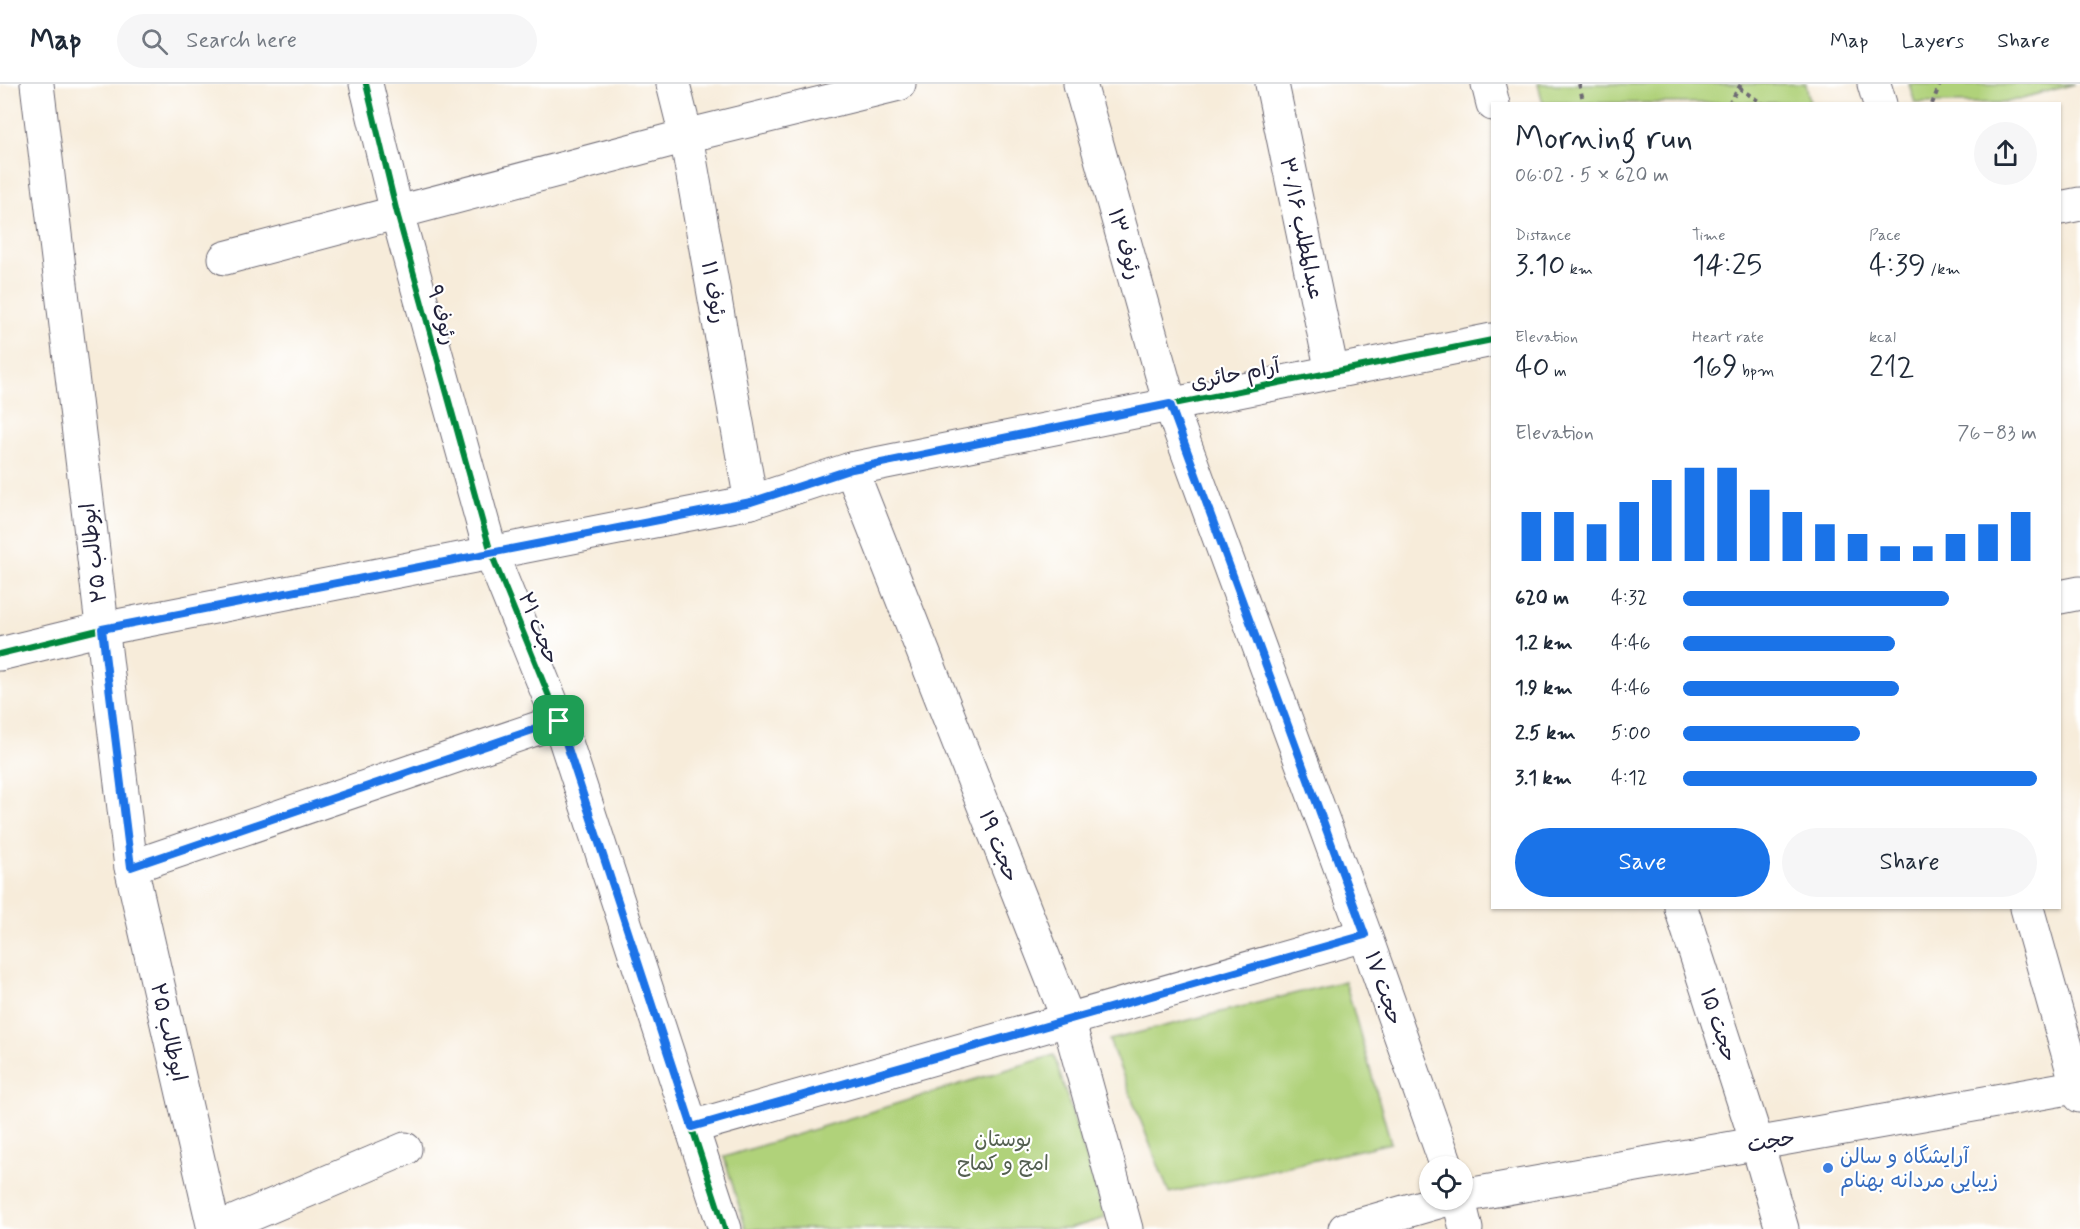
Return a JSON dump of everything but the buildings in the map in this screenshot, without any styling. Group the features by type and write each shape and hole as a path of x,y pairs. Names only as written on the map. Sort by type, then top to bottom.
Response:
{"street":[{"name":"ابوطالب ۲۵","path":"37,84 131,867 215,1229"},
{"name":"رئوف ۹","path":"366,84 397,213 491,553"},
{"name":"رئوف ۱۱","path":"673,84 686,136 751,502"},
{"path":"225,258 686,136 899,84"},
{"name":"رئوف ۱۳","path":"1080,84 1170,404"},
{"name":"عبدالمطلب ۳۰/۱۶","path":"1272,84 1332,372"},
{"path":"1488,84 1492,102"},
{"path":"1874,84 1879,102"},
{"path":"2061,208 2080,204"},
{"name":"آرام حائری","path":"0,654 102,629 751,502 852,469 1491,340"},
{"name":"حجت ۱۷","path":"1170,404 1365,935 1443,1156"},
{"name":"حجت ۱۹","path":"852,469 1068,1019 1126,1229"},
{"name":"حجت ۲۱","path":"491,553 559,721 725,1229"},
{"path":"2061,597 2080,593"},
{"path":"131,867 559,721"},
{"name":"حجت ۱۵","path":"1681,909 1757,1143 1782,1229"},
{"path":"2027,909 2079,1090"},
{"path":"692,1127 1365,935"},
{"name":"حجت","path":"1473,1194 1757,1143 2079,1090"},
{"path":"215,1229 405,1149"},
{"path":"1345,1229 1419,1208"},
{"path":"1461,1210 1466,1229"}],"path":[{"path":"1579,84 1584,102"},
{"path":"1933,102 1940,84"},
{"path":"1730,102 1740,86 1760,102"}],"green space":[{"path":"1538,84 1806,84 1810,102 1543,102"},
{"path":"1909,84 2075,84 2008,102 1915,102"},
{"path":"1345,981 1391,1143 1169,1193 1109,1040"},
{"name":"بوستان امج و کماج","path":"1054,1055 1105,1218 1068,1229 746,1229 724,1157"}],"cycle path":[{"path":"366,84 397,213 491,553 559,721 725,1229"},
{"path":"0,654 102,629 751,502 851,469 1491,340"}],"place":[{"name":"آرایشگاه و سالن زیبایی مردانه بهنام","path":"1828,1168"}],"route":[{"path":"1170,404 1365,935 692,1127 559,721 131,867 102,629 751,502 852,469 1170,404"}]}
